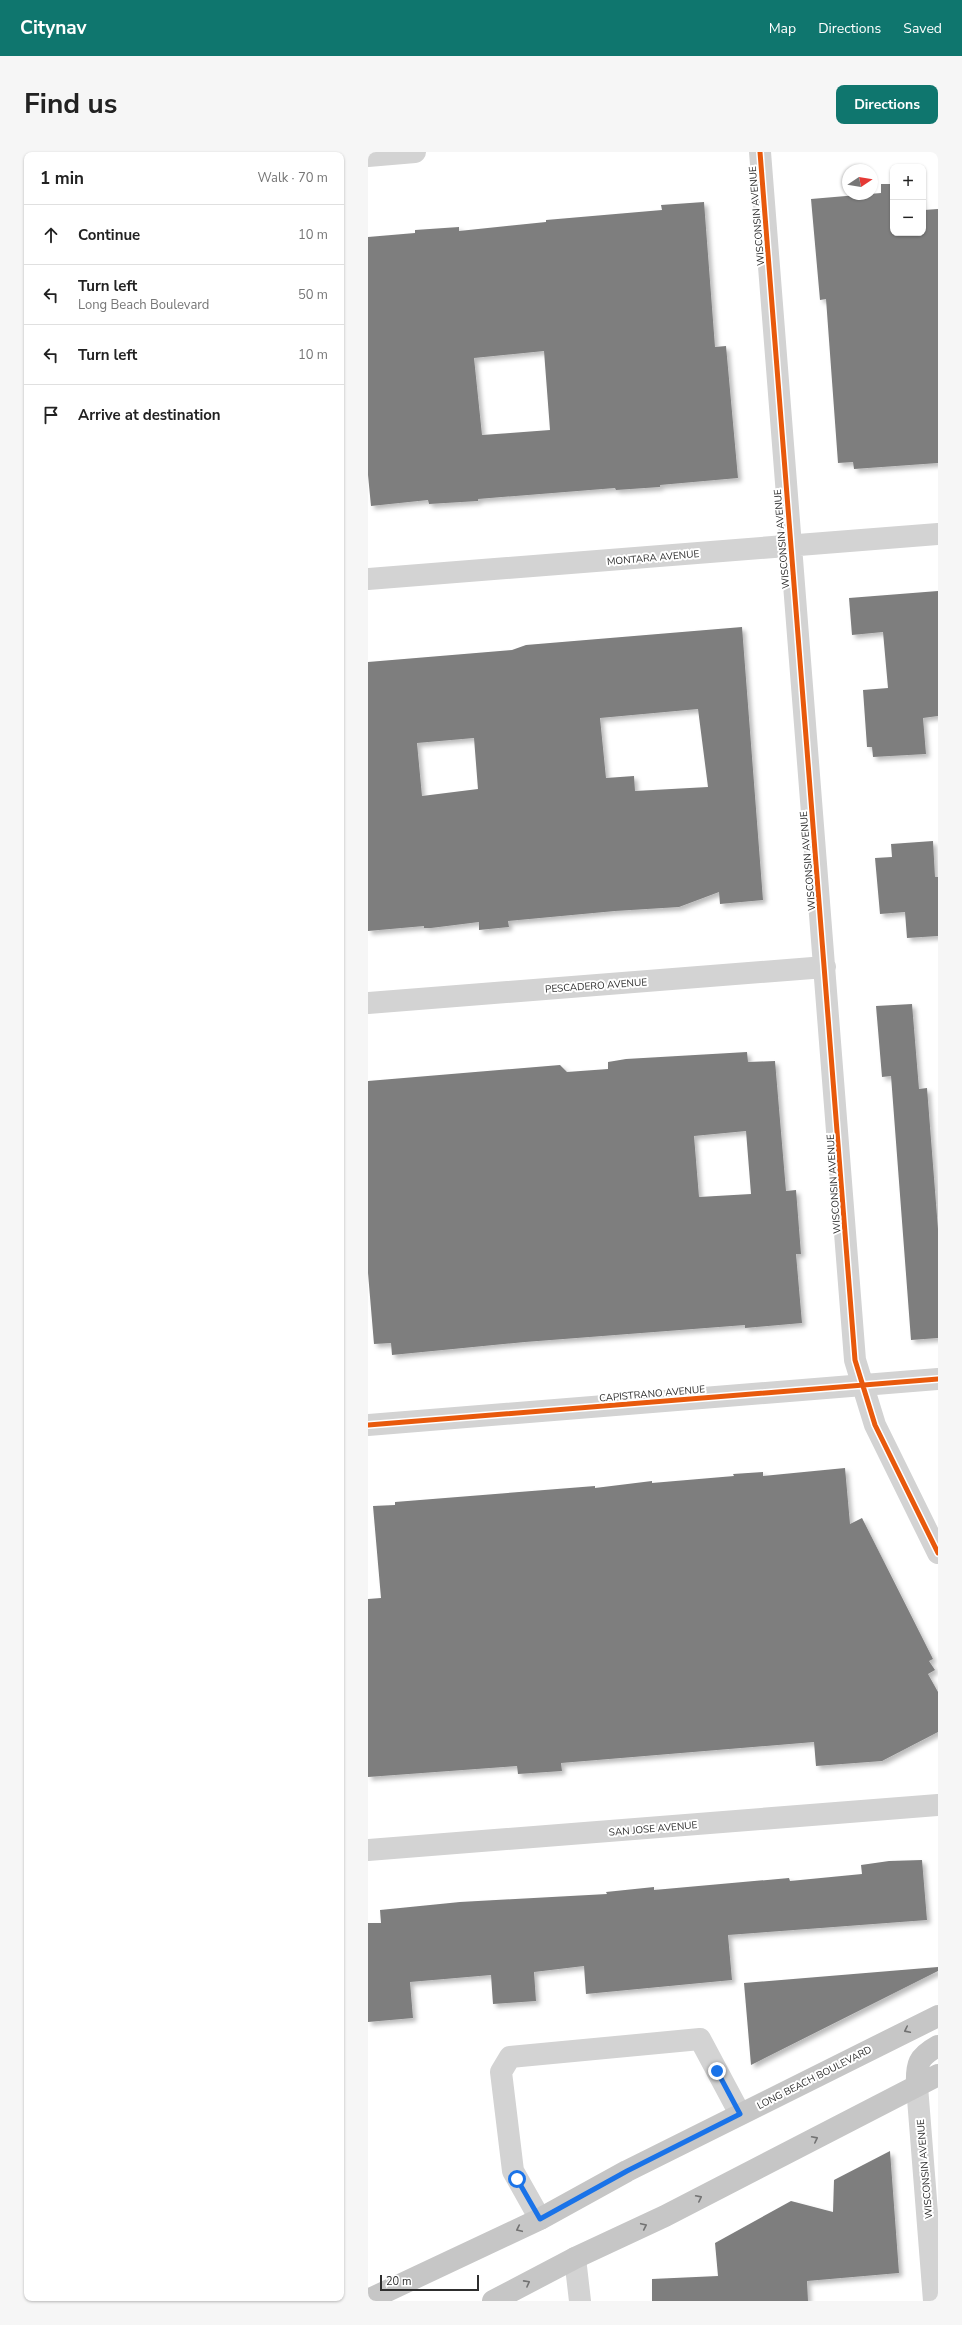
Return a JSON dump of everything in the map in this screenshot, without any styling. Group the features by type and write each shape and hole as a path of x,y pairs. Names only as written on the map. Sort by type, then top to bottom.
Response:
{"main road":[{"name":"LONG BEACH BOULEVARD","path":"368,2300 540,2219 627,2171 938,2016"},
{"path":"917,2086 916,2069 920,2060 927,2052 938,2046"},
{"path":"493,2301 575,2258 665,2216 938,2075"}],"street":[{"path":"368,156 414,152"},
{"name":"WISCONSIN AVENUE","path":"760,152 855,1360 875,1425 938,1553"},
{"name":"MONTARA AVENUE","path":"368,580 938,534"},
{"name":"PESCADERO AVENUE","path":"368,1003 824,967"},
{"name":"CAPISTRANO AVENUE","path":"368,1425 938,1380"},
{"name":"SAN JOSE AVENUE","path":"368,1850 938,1805"},
{"path":"540,2219 513,2171 501,2072 510,2057 700,2039 740,2114"},
{"name":"WISCONSIN AVENUE","path":"917,2086 934,2301"},
{"path":"575,2258 580,2301"}],"building":[{"path":"881,184 890,184 890,236 926,236 926,210 938,209 938,463 854,469 853,462 838,463 826,299 820,300 811,199 842,196 842,200 878,200 878,193 881,193"},
{"path":"704,202 715,347 726,346 738,478 660,485 660,487 616,490 615,488 478,499 478,501 429,504 428,500 371,506 368,475 368,237 415,233 415,230 459,227 459,231 546,222 546,220 662,210 661,205","holes":["544,351 550,430 482,435 474,358"]},
{"path":"938,591 938,716 923,718 926,754 873,757 872,747 867,747 863,690 888,688 883,632 852,635 849,598"},
{"path":"742,627 763,900 720,904 719,892 679,907 615,911 508,921 509,927 479,930 479,922 431,928 424,928 424,926 368,931 368,662 512,650 526,645","holes":["698,709 708,787 635,791 634,776 606,778 600,718","474,738 478,789 422,796 417,743"]},
{"path":"933,841 935,877 938,877 938,936 907,938 905,912 880,914 875,858 892,857 891,844"},
{"path":"912,1004 919,1089 927,1088 938,1229 938,1338 911,1340 891,1076 882,1077 876,1006"},
{"path":"747,1052 748,1062 775,1061 786,1191 796,1190 801,1254 796,1254 802,1323 745,1328 745,1325 525,1342 392,1355 391,1343 374,1344 368,1273 368,1081 560,1065 567,1072 608,1069 608,1062 626,1059","holes":["746,1131 751,1194 699,1197 694,1136"]},
{"path":"845,1468 850,1524 862,1518 933,1659 929,1661 935,1670 928,1674 938,1692 938,1732 882,1761 816,1766 814,1742 561,1763 562,1771 518,1774 517,1766 368,1777 368,1599 381,1598 373,1506 395,1505 395,1502 595,1486 595,1488 652,1481 652,1483 734,1476 733,1474 763,1472 763,1476"},
{"path":"922,1860 927,1920 728,1935 732,1980 586,1994 584,1966 534,1972 536,2001 493,2004 491,1975 410,1982 413,2018 368,2022 368,1923 381,1923 380,1910 460,1902 607,1894 606,1892 654,1887 654,1890 789,1878 790,1881 862,1874 861,1865 889,1861"},
{"path":"938,1967 938,1971 751,2065 744,1983"},
{"path":"890,2151 899,2273 807,2281 808,2301 652,2301 652,2279 718,2276 715,2243 791,2201 833,2212 834,2180"}],"cycle path":[{"path":"760,152 855,1360 875,1425 938,1553"},
{"path":"368,1425 938,1379"}],"route":[{"path":"517,2179 540,2219 627,2171 740,2114 717,2071"}]}
